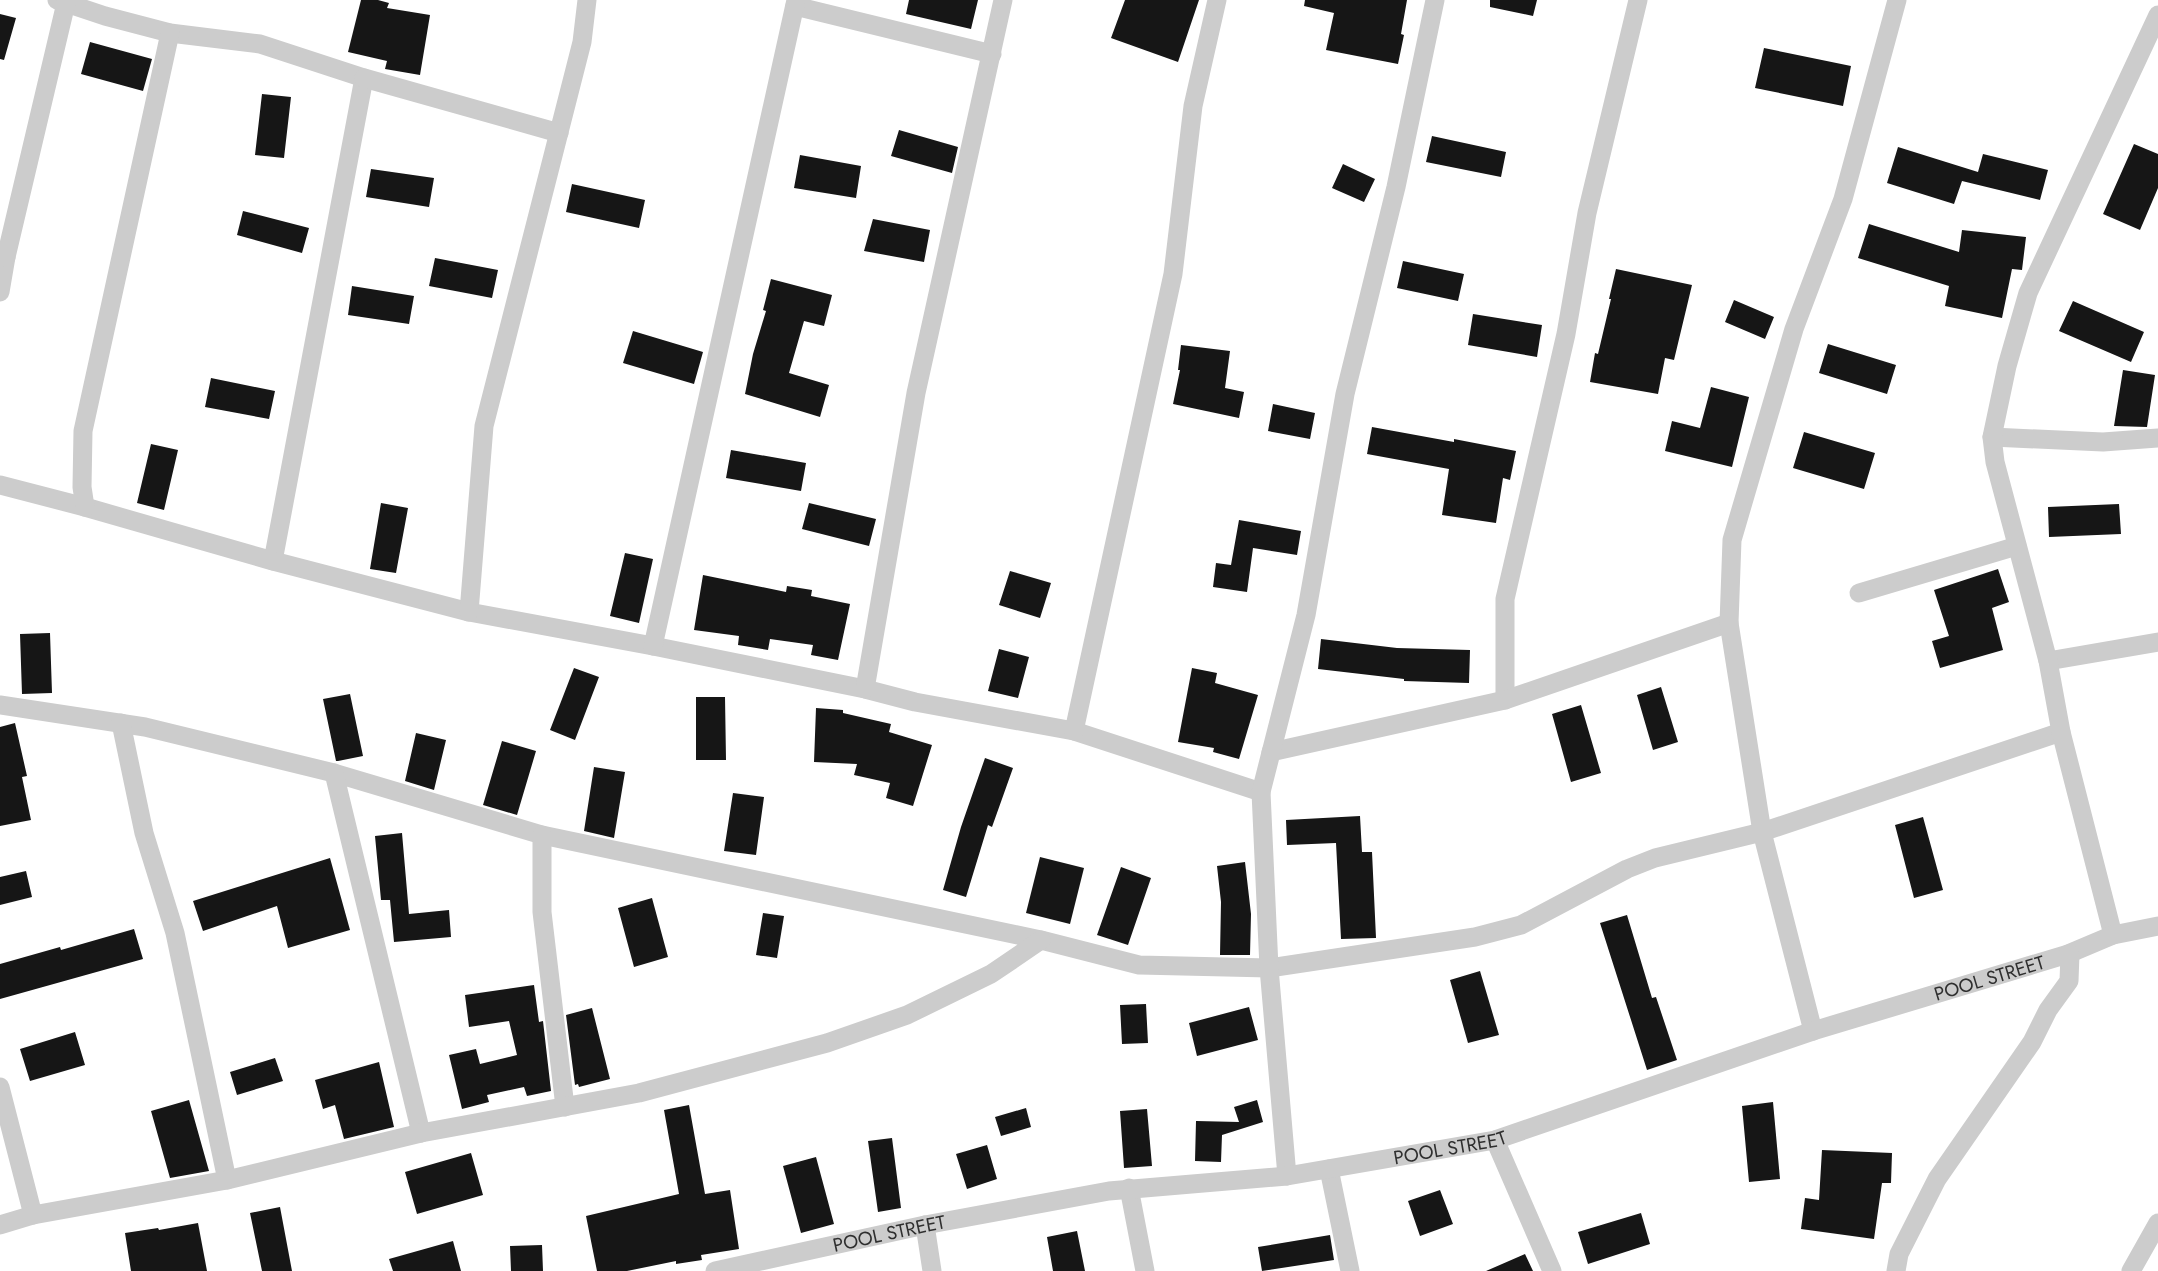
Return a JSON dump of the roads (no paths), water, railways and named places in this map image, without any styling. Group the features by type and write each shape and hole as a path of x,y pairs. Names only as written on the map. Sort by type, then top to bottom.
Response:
{"street":[{"path":"469,611 484,426 582,42 587,0"},
{"path":"864,689 916,393 1003,0"},
{"path":"1074,732 1173,274 1193,106 1217,0"},
{"path":"1287,1176 1269,968 1261,792 1306,615 1345,394 1396,187 1435,0"},
{"path":"1505,700 1505,599 1566,334 1587,213 1638,0"},
{"path":"1813,1031 1762,832 1729,623 1732,540 1794,329 1843,200 1897,0"},
{"path":"0,292 3,256 62,2 170,33 260,44 364,78 559,133"},
{"path":"653,646 795,3 992,54"},
{"path":"2113,935 2062,733 2048,661 1995,462 1992,437 2007,366 2028,293 2158,15"},
{"path":"86,507 82,487 83,431 170,33"},
{"path":"273,561 364,78"},
{"path":"1992,437 2103,442 2158,438"},
{"path":"0,485 273,561 469,611 1074,732 1261,792"},
{"path":"1859,593 2017,546"},
{"path":"1271,752 1505,700 1729,623"},
{"path":"2048,661 2158,642"},
{"path":"0,705 121,723 334,773 542,835 1041,940 1139,965 1269,968 1475,937 1521,925 1627,869 1655,858 1762,832 2062,733"},
{"path":"121,723 144,833 174,933 227,1180"},
{"path":"334,773 421,1133"},
{"path":"542,835 542,912 565,1107"},
{"name":"POOL STREET","path":"715,1271 745,1268 925,1225 1129,1188 1287,1176 1495,1140 1813,1031 2067,954 2113,935 2158,926"},
{"path":"0,1225 33,1215 227,1180 421,1133 639,1093 827,1043 907,1015 991,974 1041,940"},
{"path":"1896,1271 1899,1254 1937,1179 2017,1065 2048,1010 2069,981 2070,954 2067,954"},
{"path":"0,1087 33,1215"},
{"path":"1495,1140 1552,1271"},
{"path":"1328,1169 1350,1271"},
{"path":"1129,1188 1145,1271"},
{"path":"2131,1271 2158,1223"},
{"path":"925,1225 932,1271"}]}
